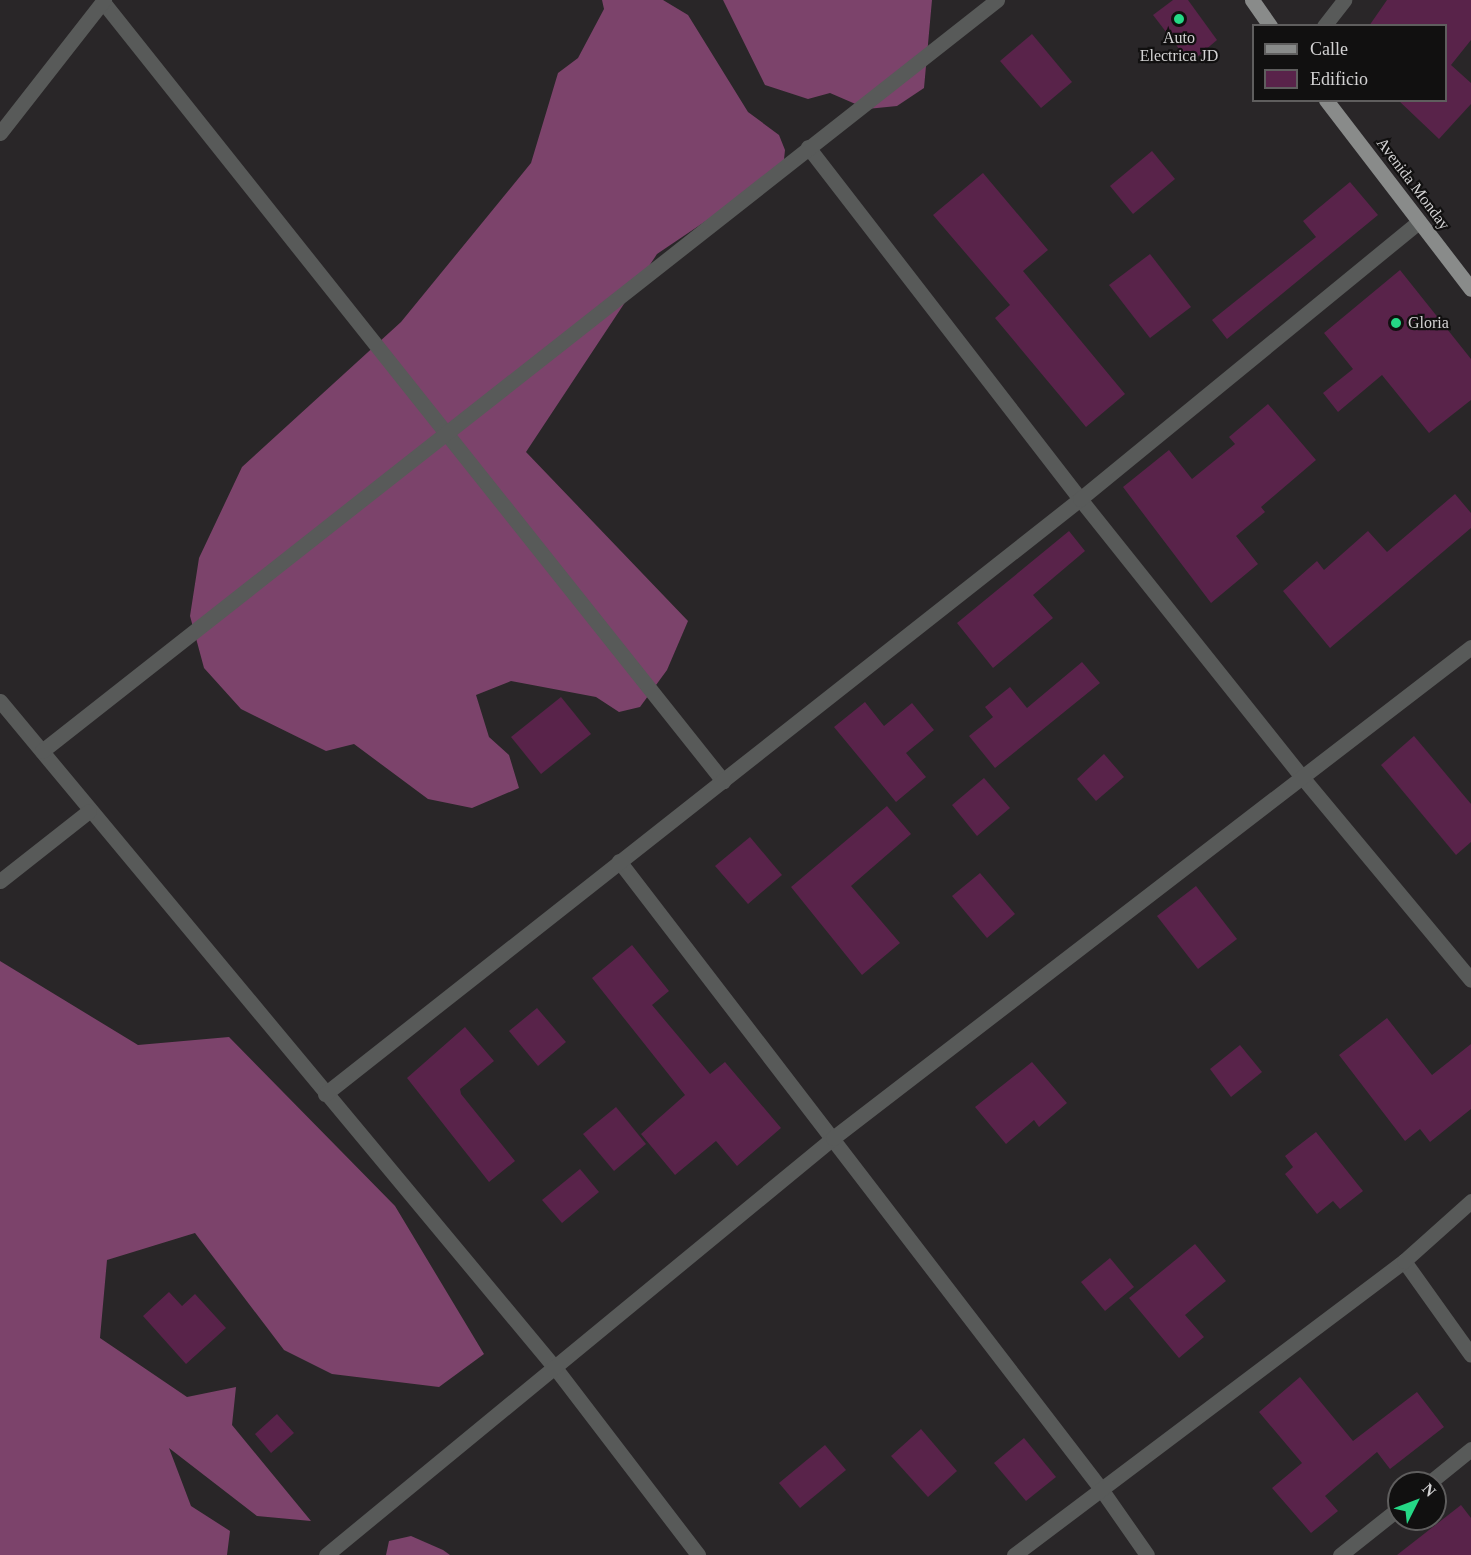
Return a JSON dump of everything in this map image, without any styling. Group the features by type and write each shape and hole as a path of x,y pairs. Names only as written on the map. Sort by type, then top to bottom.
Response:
{"main road":[{"path":"1252,0 1269,24"},
{"name":"Avenida Monday","path":"1328,102 1471,289"}],"street":[{"path":"42,751 446,430 997,0"},
{"path":"1326,24 1344,0"},
{"path":"0,133 104,1 723,781"},
{"path":"808,147 1080,499 1302,777 1471,980"},
{"path":"325,1094 1080,499 1419,222"},
{"path":"326,1555 556,1369 834,1138 1471,647"},
{"path":"0,701 89,811 556,1369 698,1555"},
{"path":"0,880 89,811"},
{"path":"619,861 834,1138 1101,1489 1147,1555"},
{"path":"1014,1555 1404,1262 1471,1202"},
{"path":"1404,1262 1471,1355"},
{"path":"1444,1471 1471,1449"},
{"path":"1340,1555 1387,1518"}],"shaded area":[{"path":"602,0 663,0 688,15 748,112 779,135 785,150 783,169 657,254 526,452 688,621 667,670 640,707 619,712 596,697 511,681 476,695 489,737 509,755 519,788 472,808 428,799 354,744 326,751 241,709 204,668 190,616 199,558 242,467 401,322 531,163 558,73 578,58 604,9"},
{"path":"723,0 932,0 924,88 897,106 867,109 830,93 808,99 765,85"},
{"path":"0,961 138,1045 229,1037 395,1206 484,1354 439,1387 332,1374 284,1350 195,1233 107,1260 100,1338 187,1397 236,1387 232,1425 311,1521 257,1516 169,1448 191,1506 230,1531 227,1555 0,1555"},
{"path":"411,1536 450,1555 386,1555 389,1541"}],"building":[{"name":"Auto Electrica JD","path":"1173,0 1188,0 1217,40 1190,63 1153,15"},
{"path":"1387,0 1471,0 1471,40 1451,65 1471,83 1471,104 1439,139 1400,102 1447,102 1447,24 1370,24"},
{"path":"1032,34 1072,82 1041,108 1000,61"},
{"path":"1152,151 1175,179 1133,214 1110,186"},
{"path":"983,173 1048,250 1023,271 1125,394 1086,427 995,318 1010,305 933,215"},
{"path":"1350,182 1378,215 1227,339 1212,320 1316,237 1303,221"},
{"path":"1150,254 1191,307 1150,338 1109,285"},
{"path":"1400,270 1471,359 1471,400 1429,433 1382,375 1338,412 1323,393 1353,369 1324,333"},
{"path":"1268,404 1316,460 1261,507 1265,512 1236,536 1258,564 1211,603 1123,487 1169,450 1192,479 1235,444 1229,437"},
{"path":"1455,494 1471,513 1471,528 1330,648 1283,591 1317,561 1324,570 1368,531 1387,552"},
{"path":"1069,531 1085,551 1033,595 1053,618 993,668 957,623"},
{"path":"1082,662 1100,683 995,768 969,736 993,717 985,707 1010,687 1027,708"},
{"path":"561,697 591,734 541,774 511,737"},
{"path":"865,702 884,726 912,703 934,730 906,753 926,777 896,802 834,727"},
{"path":"1414,736 1471,804 1471,842 1456,855 1381,765"},
{"path":"1104,754 1124,777 1096,801 1077,779"},
{"path":"984,778 1010,808 977,836 952,805"},
{"path":"887,806 911,834 851,886 900,943 862,975 791,887"},
{"path":"750,837 782,875 748,904 715,866"},
{"path":"980,873 1015,914 987,938 952,896"},
{"path":"1196,886 1237,939 1198,969 1157,916"},
{"path":"632,945 669,991 652,1005 710,1074 725,1062 781,1128 737,1166 716,1141 675,1175 641,1134 685,1095 592,978"},
{"path":"537,1008 566,1042 538,1066 509,1031"},
{"path":"1387,1018 1432,1075 1471,1044 1471,1109 1430,1142 1420,1129 1405,1141 1339,1055"},
{"path":"465,1027 494,1061 460,1089 461,1094 515,1161 489,1182 407,1078"},
{"path":"1240,1045 1262,1072 1231,1097 1210,1069"},
{"path":"1032,1062 1067,1103 1039,1127 1034,1120 1006,1144 975,1107"},
{"path":"616,1107 646,1144 614,1171 583,1134"},
{"path":"1316,1132 1363,1191 1340,1209 1333,1201 1317,1214 1285,1174 1293,1167 1285,1156"},
{"path":"580,1169 599,1192 562,1223 542,1200"},
{"path":"1195,1244 1226,1281 1185,1315 1204,1337 1179,1358 1129,1298"},
{"path":"1110,1258 1134,1287 1105,1311 1081,1282"},
{"path":"169,1292 182,1306 195,1294 226,1328 186,1364 143,1316"},
{"path":"1300,1377 1353,1441 1417,1392 1444,1427 1390,1469 1377,1452 1325,1496 1338,1511 1311,1533 1272,1488 1302,1463 1259,1412"},
{"path":"277,1414 294,1433 271,1453 255,1434"},
{"path":"921,1429 957,1471 928,1497 891,1456"},
{"path":"1024,1438 1056,1477 1026,1501 994,1463"},
{"path":"825,1445 846,1470 800,1508 779,1483"},
{"path":"1461,1505 1471,1518 1471,1555 1397,1555 1428,1531 1447,1531 1447,1516"}],"place":[{"name":"Auto Electrica JD","path":"1179,19"},
{"name":"Gloria","path":"1396,323"}]}
